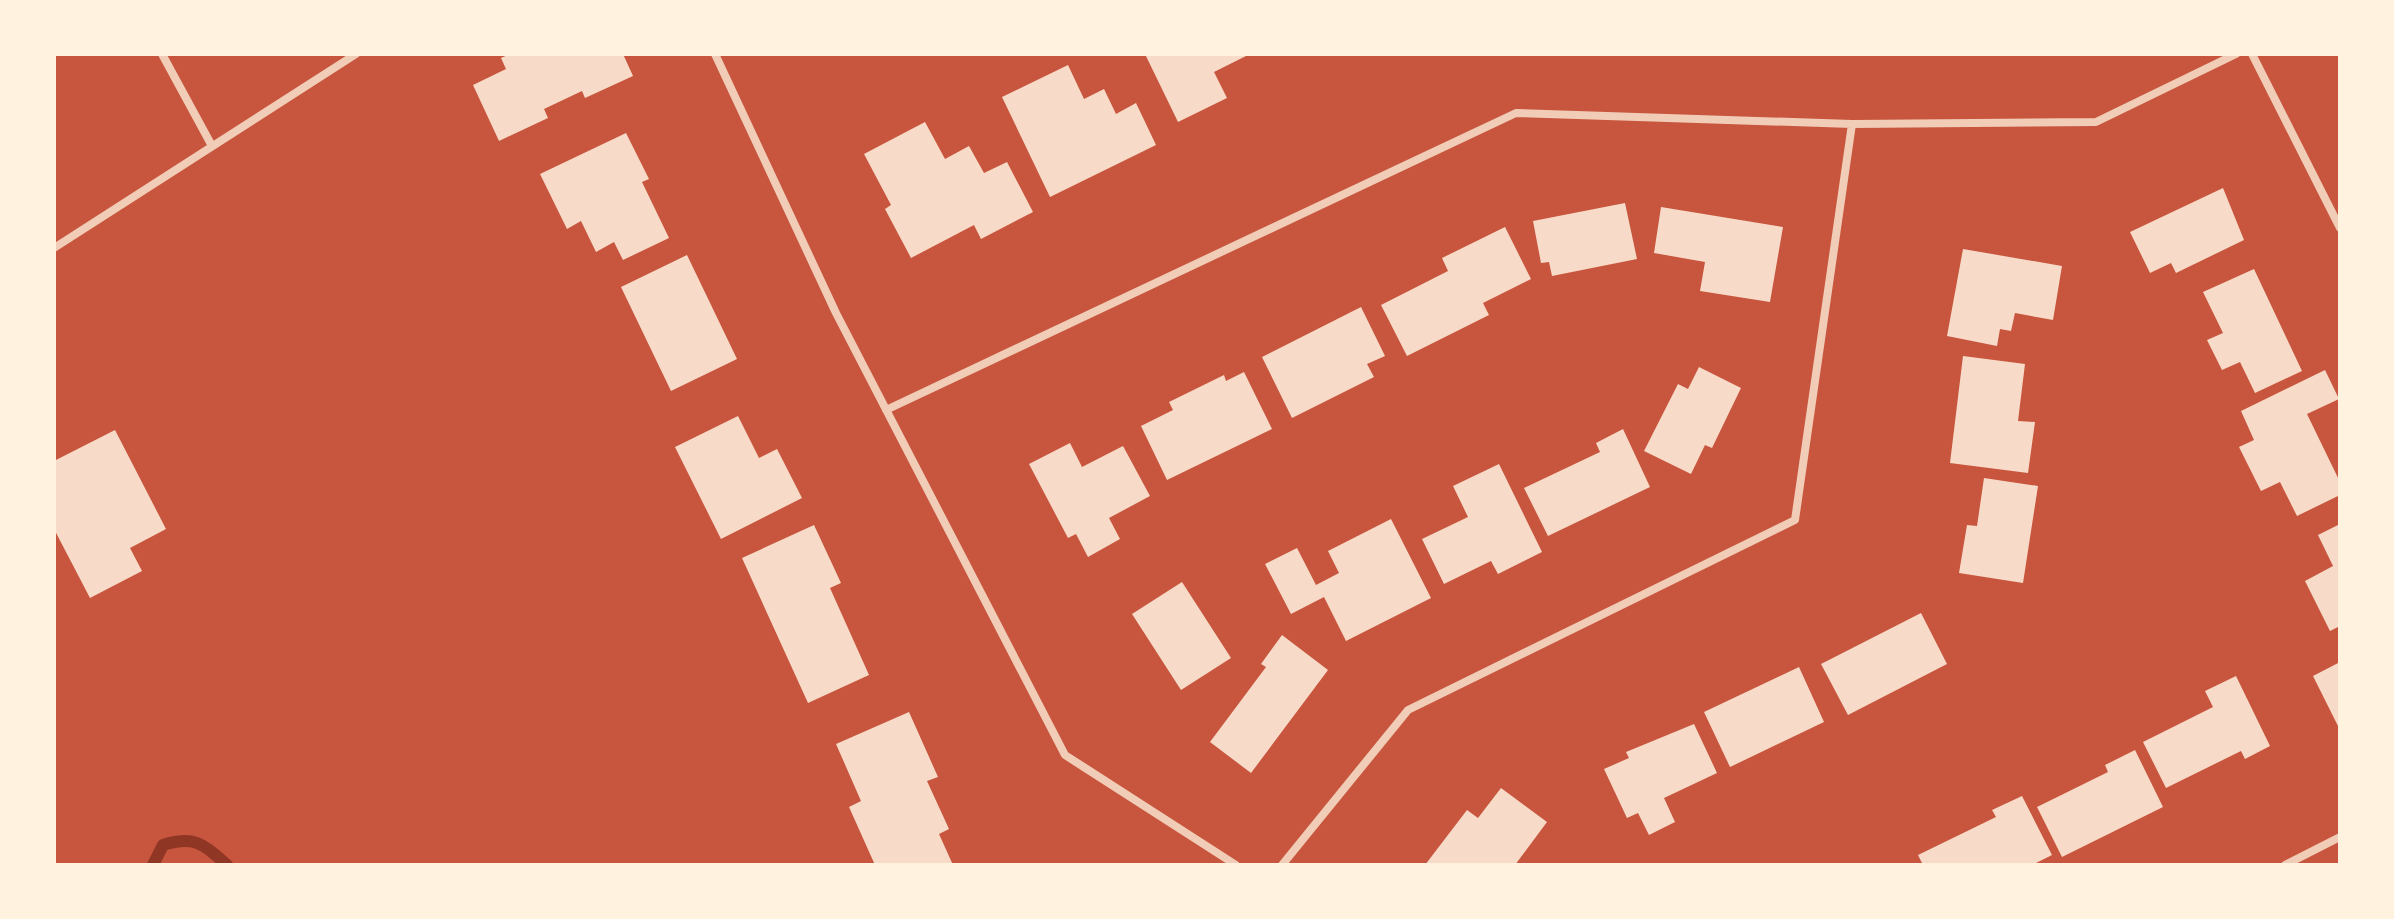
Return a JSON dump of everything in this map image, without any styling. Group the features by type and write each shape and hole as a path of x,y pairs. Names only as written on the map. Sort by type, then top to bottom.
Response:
{"street":[{"path":"162,54 212,146"},
{"path":"54,248 356,54"},
{"path":"715,54 826,294 1065,755 1236,865"},
{"path":"886,410 1516,113 1852,124 2096,122 2236,54"},
{"path":"2252,54 2340,228"},
{"path":"1282,865 1408,710 1795,520 1852,124"},
{"path":"2285,865 2340,837"}],"building":[{"path":"510,54 623,54 633,76 585,98 582,91 544,109 548,118 499,141 473,85 506,69 501,58"},
{"path":"1145,54 1250,54 1214,72 1227,98 1178,122"},
{"path":"1068,65 1084,99 1104,89 1116,114 1136,103 1156,145 1050,197 1002,97"},
{"path":"925,122 945,159 969,146 984,173 1007,162 1033,212 981,239 974,225 911,258 885,209 891,205 864,154"},
{"path":"626,133 649,179 642,182 669,238 623,260 614,242 596,252 581,221 567,229 540,174"},
{"path":"2223,188 2244,240 2176,273 2171,263 2150,273 2130,232"},
{"path":"1625,203 1637,259 1552,276 1549,262 1541,263 1533,221"},
{"path":"1661,207 1783,227 1770,302 1700,291 1705,262 1654,253"},
{"path":"1505,227 1531,279 1483,303 1489,315 1407,356 1381,305 1448,271 1442,258"},
{"path":"1963,249 2062,266 2053,320 2015,313 2011,331 2000,329 1997,346 1947,336"},
{"path":"687,255 737,359 671,391 621,287"},
{"path":"2254,269 2302,371 2255,393 2240,362 2222,370 2207,340 2223,333 2203,292"},
{"path":"1361,307 1385,356 1367,364 1374,377 1292,418 1262,357"},
{"path":"1963,356 2025,364 2018,421 2035,422 2028,473 1950,463"},
{"path":"1699,367 1741,388 1712,448 1705,445 1691,474 1644,451 1678,384 1688,389"},
{"path":"2325,370 2339,399 2307,414 2340,482 2340,495 2297,516 2280,482 2261,491 2239,447 2254,440 2241,411"},
{"path":"1244,372 1272,429 1167,480 1141,426 1173,410 1169,402 1224,375 1226,381"},
{"path":"738,416 759,458 777,449 802,498 721,539 675,447"},
{"path":"1623,429 1650,487 1548,536 1524,488 1600,452 1596,443"},
{"path":"115,430 166,529 130,548 142,571 90,598 54,529 54,461"},
{"path":"1070,443 1082,467 1123,446 1150,496 1109,518 1120,539 1088,557 1076,534 1068,538 1029,464"},
{"path":"1499,464 1542,552 1498,574 1491,561 1444,584 1422,539 1468,517 1453,486"},
{"path":"1984,478 2038,486 2023,583 1959,573 1967,525 1977,526"},
{"path":"1391,519 1431,598 1346,641 1324,597 1291,614 1265,564 1297,548 1316,585 1339,573 1328,551"},
{"path":"2340,524 2340,626 2330,631 2305,581 2333,566 2318,535"},
{"path":"814,525 841,583 830,588 869,675 808,703 742,558"},
{"path":"1182,582 1231,658 1181,690 1132,614"},
{"path":"1921,613 1947,664 1848,715 1821,664"},
{"path":"1282,635 1328,670 1251,773 1210,742 1266,667 1261,664"},
{"path":"2340,662 2340,730 2313,676"},
{"path":"1799,667 1824,722 1730,767 1704,712"},
{"path":"2236,676 2270,746 2245,759 2241,751 2166,788 2143,742 2213,707 2205,691"},
{"path":"909,712 938,777 927,781 949,829 939,834 953,865 875,865 849,807 861,801 836,744"},
{"path":"1694,724 1717,773 1664,798 1675,822 1649,835 1638,813 1627,818 1604,769 1629,758 1626,752"},
{"path":"2135,750 2163,807 2062,857 2037,807 2108,772 2105,765"},
{"path":"1501,788 1547,822 1515,865 1425,865 1467,810 1478,818"},
{"path":"2022,796 2052,855 2032,865 1923,865 1918,855 1996,817 1992,810"}],"waterway":[{"path":"153,865 163,845 183,841 198,843 227,865"}]}
